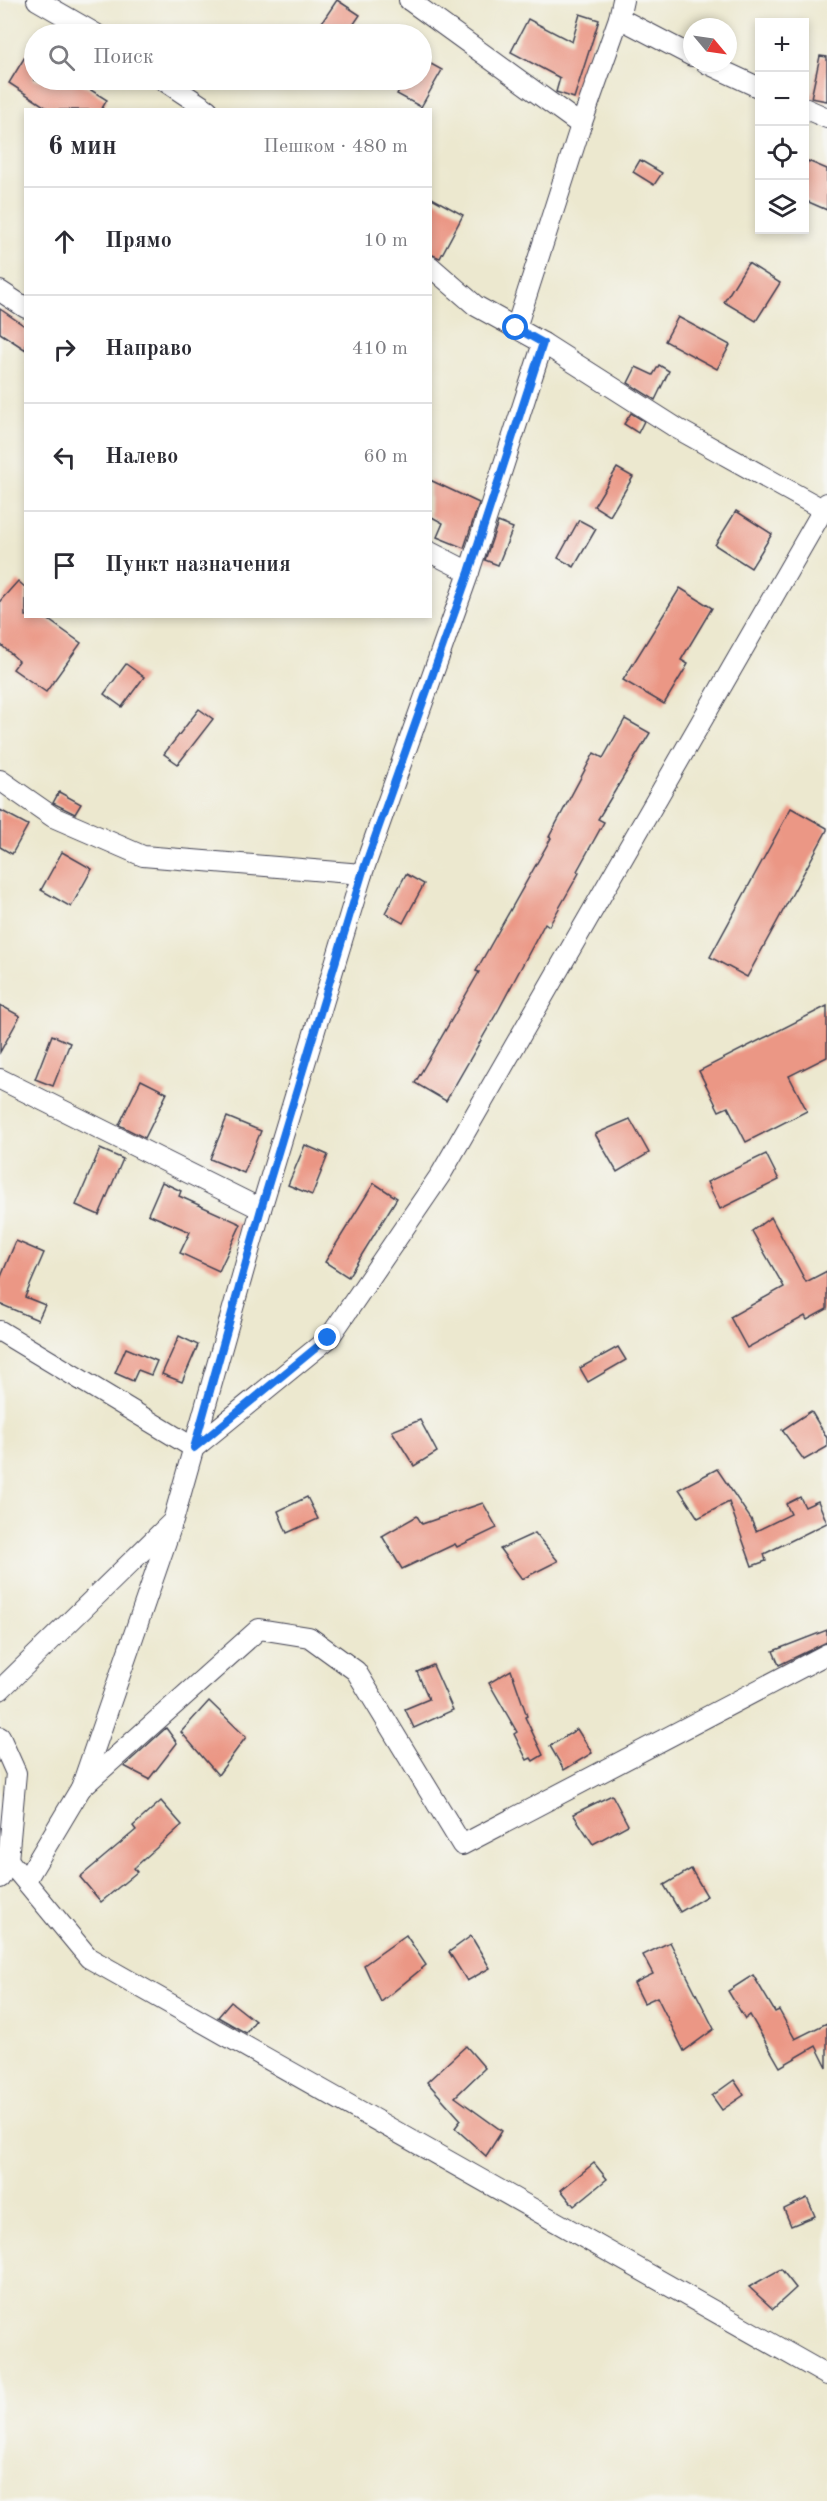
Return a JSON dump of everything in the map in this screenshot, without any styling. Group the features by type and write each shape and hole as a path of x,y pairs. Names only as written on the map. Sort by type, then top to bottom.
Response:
{"street":[{"path":"37,0 79,24"},
{"path":"409,0 581,124"},
{"path":"516,328 581,124 621,9 683,50"},
{"path":"725,72 755,86"},
{"path":"178,90 205,108"},
{"path":"809,110 827,118"},
{"path":"194,1448 328,1338 441,1174 826,506 678,429 543,343 476,306 432,268"},
{"path":"0,291 24,307"},
{"path":"26,1880 81,1788 173,1521 261,1209 362,874 469,572 543,343"},
{"path":"432,553 469,572"},
{"path":"0,780 53,817 143,856 362,874"},
{"path":"0,1079 261,1209"},
{"path":"0,1331 194,1448"},
{"path":"0,1690 173,1521"},
{"path":"81,1788 259,1629 309,1637 356,1671 462,1845 827,1654"},
{"path":"0,1737 16,1773 4,1869 26,1880 89,1958 827,2375"}],"building":[{"path":"337,0 360,15 354,24 321,24"},
{"path":"580,14 599,20 574,98 556,92 560,78 511,52 528,19 572,42"},
{"path":"820,56 827,57 827,101 811,98"},
{"path":"24,58 24,90 91,90 107,100 102,108 47,108 9,83"},
{"path":"432,64 442,70 432,88"},
{"path":"399,90 431,90 421,107 397,94"},
{"path":"640,160 662,173 654,185 633,172"},
{"path":"809,161 827,169 827,210 809,202"},
{"path":"432,198 463,215 440,258 432,255"},
{"path":"748,263 780,283 756,321 724,302"},
{"path":"0,309 24,326 24,349 0,333"},
{"path":"678,317 730,345 717,369 665,341"},
{"path":"659,365 669,371 655,400 628,383 636,367 653,375"},
{"path":"631,413 644,421 638,433 624,424"},
{"path":"617,468 633,477 610,516 594,506"},
{"path":"432,481 479,503 464,548 437,537 443,523 432,517"},
{"path":"736,511 772,534 751,568 715,545"},
{"path":"579,520 596,529 574,567 558,558"},
{"path":"498,522 513,528 498,565 485,560"},
{"path":"18,581 24,586 24,618 46,618 81,643 46,692 13,669 19,661 0,644 0,601"},
{"path":"680,588 712,608 681,660 688,664 664,704 623,680"},
{"path":"126,664 144,677 122,707 104,694"},
{"path":"199,709 213,719 178,764 164,754"},
{"path":"625,719 650,733 598,819 604,822 577,871 579,873 549,926 545,923 446,1101 415,1083 479,972 476,971 551,838 549,837 594,753 603,758"},
{"path":"59,792 81,804 75,814 53,803"},
{"path":"791,808 827,830 747,977 710,957"},
{"path":"0,810 28,825 12,854 0,847"},
{"path":"62,852 92,869 71,907 41,890"},
{"path":"406,874 424,884 403,923 385,913"},
{"path":"0,1005 20,1016 0,1052"},
{"path":"827,1006 827,1057 789,1076 807,1111 746,1142 728,1107 719,1111 699,1071"},
{"path":"52,1035 70,1043 53,1086 35,1079"},
{"path":"141,1080 167,1093 145,1138 119,1125"},
{"path":"227,1117 261,1131 244,1173 210,1159"},
{"path":"630,1119 649,1153 617,1172 595,1134"},
{"path":"305,1145 328,1155 312,1195 288,1185"},
{"path":"100,1149 123,1159 99,1215 76,1205"},
{"path":"766,1154 779,1180 720,1209 707,1182"},
{"path":"162,1182 181,1191 179,1196 241,1224 219,1271 180,1253 190,1232 148,1214"},
{"path":"374,1183 397,1198 348,1277 325,1262"},
{"path":"771,1217 806,1282 827,1271 827,1309 807,1320 805,1316 747,1348 730,1317 784,1287 752,1231"},
{"path":"16,1241 44,1253 25,1297 45,1305 38,1320 0,1304 0,1279"},
{"path":"179,1336 198,1345 182,1382 162,1374"},
{"path":"618,1347 626,1360 588,1382 580,1368"},
{"path":"126,1348 157,1361 151,1375 138,1370 133,1381 115,1373"},
{"path":"811,1411 827,1438 827,1447 804,1460 782,1430"},
{"path":"420,1420 437,1452 414,1466 392,1431"},
{"path":"717,1469 751,1519 756,1531 791,1514 786,1504 800,1497 805,1507 818,1501 827,1523 764,1554 766,1561 752,1566 729,1502 698,1518 679,1489"},
{"path":"307,1497 318,1519 287,1533 278,1511"},
{"path":"483,1503 497,1528 457,1547 455,1544 402,1569 382,1536 417,1516 422,1524"},
{"path":"535,1533 558,1561 522,1579 500,1549"},
{"path":"827,1630 827,1642 779,1665 773,1651"},
{"path":"433,1665 453,1710 414,1728 405,1709 429,1699 417,1672"},
{"path":"511,1670 527,1716 525,1717 543,1755 533,1761 531,1758 527,1760 514,1734 517,1732 489,1683"},
{"path":"209,1701 246,1737 218,1775 181,1732"},
{"path":"166,1728 177,1743 149,1779 124,1766"},
{"path":"577,1729 592,1753 564,1770 550,1746"},
{"path":"612,1795 628,1825 593,1844 573,1814"},
{"path":"161,1801 182,1825 134,1868 137,1872 101,1902 80,1877 136,1830 133,1826"},
{"path":"691,1869 707,1896 680,1912 664,1885"},
{"path":"406,1935 426,1965 381,2002 364,1965"},
{"path":"471,1936 490,1968 467,1981 449,1952"},
{"path":"670,1942 714,2029 684,2051 657,1997 644,2003 634,1983 653,1974 643,1955"},
{"path":"753,1975 775,2012 779,2010 795,2039 827,2023 827,2068 816,2046 780,2067 750,2015 745,2019 728,1991"},
{"path":"231,2002 255,2021 246,2033 218,2017"},
{"path":"466,2046 485,2068 455,2097 502,2131 486,2156 455,2128 461,2120 427,2082"},
{"path":"734,2080 744,2095 722,2110 712,2096"},
{"path":"594,2163 607,2179 574,2206 561,2190"},
{"path":"807,2198 815,2216 791,2226 784,2209"},
{"path":"781,2269 796,2288 773,2309 749,2287"}],"route":[{"path":"328,1338 194,1448 261,1209 362,874 469,572 543,343 516,328"}]}
